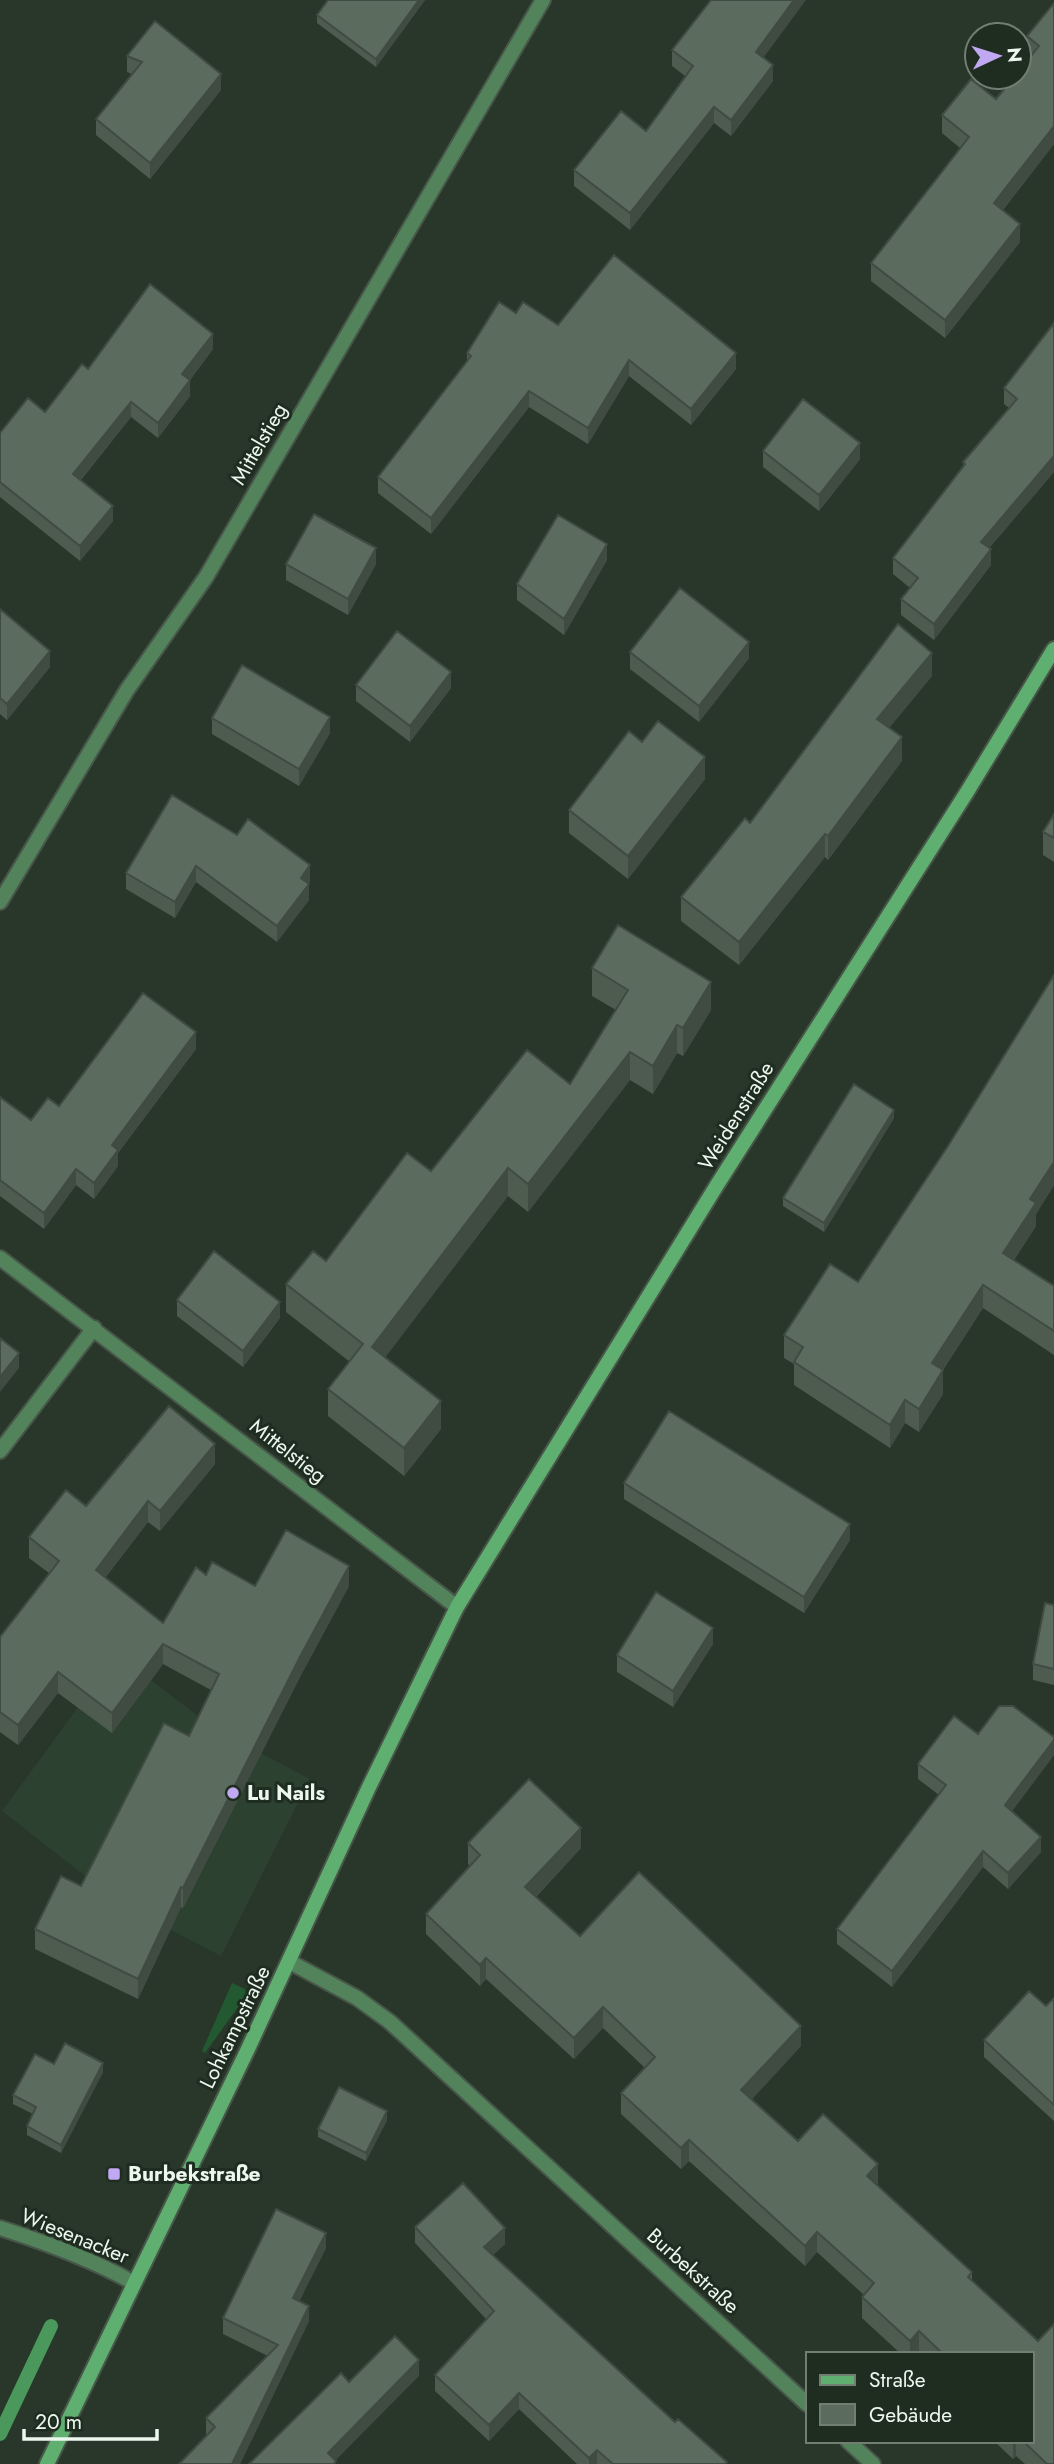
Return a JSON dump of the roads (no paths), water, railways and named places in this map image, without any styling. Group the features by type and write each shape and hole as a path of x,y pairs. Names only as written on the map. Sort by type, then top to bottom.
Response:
{"street":[{"name":"Mittelstieg","path":"0,902 127,690 206,577 543,0"},
{"name":"Weidenstraße","path":"457,1607 717,1185 967,792 1054,649"},
{"name":"Mittelstieg","path":"0,1258 457,1607"},
{"path":"0,1451 94,1328"},
{"name":"Lohkampstraße","path":"47,2464 290,1962 369,1787 457,1607"},
{"name":"Burbekstraße","path":"290,1962 357,1998 390,2022 806,2403"},
{"name":"Wiesenacker","path":"0,2228 98,2263 134,2283"},
{"path":"850,2443 873,2464"}],"waterway":[{"path":"0,2434 51,2326"}],"place":[{"name":"Lu Nails","path":"233,1793"},
{"name":"Burbekstraße","path":"114,2174"}]}
